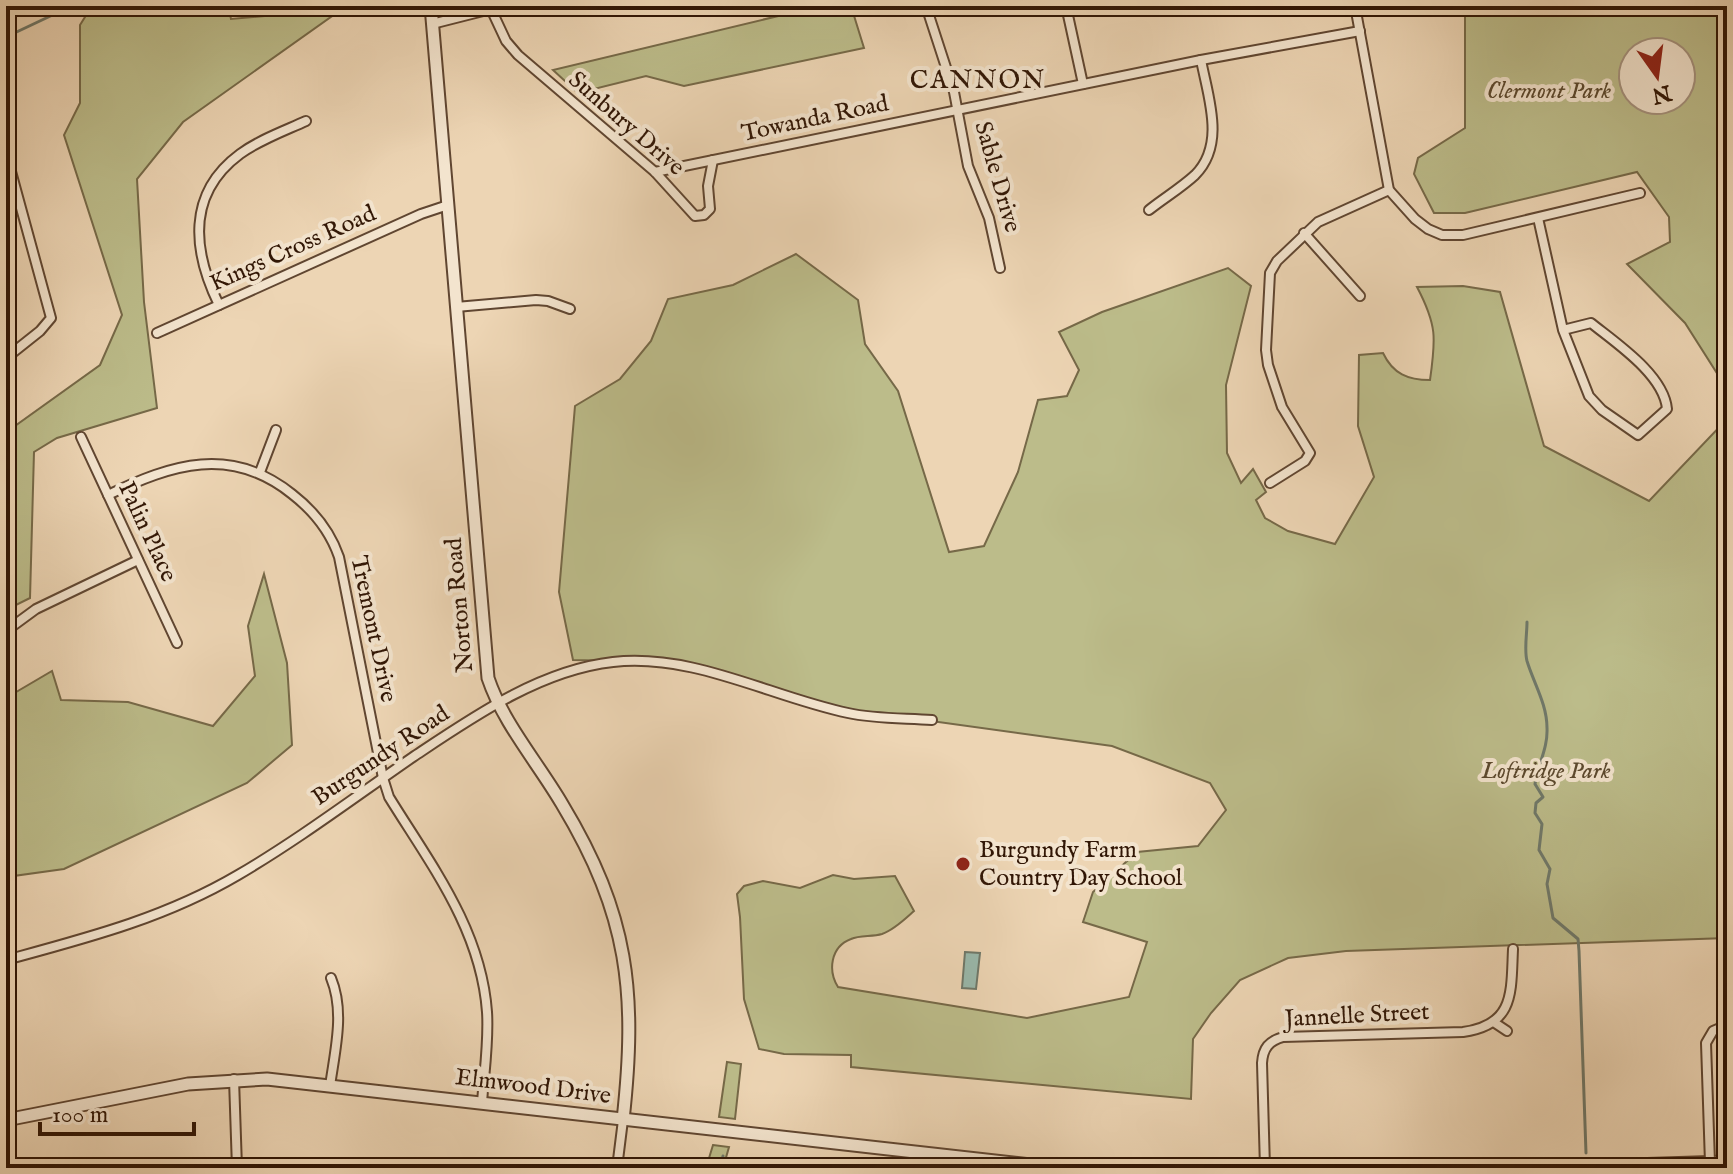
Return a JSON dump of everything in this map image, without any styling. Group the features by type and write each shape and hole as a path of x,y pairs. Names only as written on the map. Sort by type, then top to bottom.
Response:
{"main road":[{"path":"6,10 12,6"}],"street":[{"name":"Norton Road","path":"431,6 487,667 499,703 580,833 615,918 626,964 630,1012 629,1059 617,1168"},
{"path":"432,24 503,6"},
{"name":"Sable Drive","path":"926,6 954,92 968,166 989,218 1000,268"},
{"path":"1066,6 1083,84"},
{"path":"1355,6 1389,190 1415,219 1442,235 1463,235 1640,193"},
{"name":"Sunbury Drive","path":"491,9 506,41 518,55 655,172 691,213 699,216 710,209 708,186 713,160"},
{"name":"Towanda Road","path":"655,172 1201,60 1360,31"},
{"path":"1149,210 1194,175 1209,153 1213,122 1201,60"},
{"path":"219,305 203,268 199,245 201,216 210,190 223,170 241,153 306,121"},
{"path":"6,153 10,181 51,318 40,331 6,358"},
{"path":"1270,483 1305,461 1310,453 1282,407 1272,381 1266,350 1270,273 1277,261 1318,222 1389,190"},
{"name":"Kings Cross Road","path":"157,333 421,214 448,205"},
{"path":"1538,218 1563,330 1589,396 1602,410 1638,435 1667,409 1666,398 1640,363 1591,323 1563,330"},
{"path":"1304,233 1360,296"},
{"path":"456,307 536,300 570,309"},
{"path":"260,472 276,430"},
{"name":"Palin Place","path":"81,437 177,643"},
{"name":"Tremont Drive","path":"108,495 163,471 194,464 229,466 260,472 304,503 322,524 336,547 389,797 455,903 476,953 487,1014 482,1103"},
{"path":"6,631 36,609 138,560"},
{"name":"Burgundy Road","path":"6,960 140,922 205,894 499,703 561,675 605,663 664,662 691,667 845,713 932,720"},
{"path":"1507,1031 1495,1023 1508,1005 1513,949"},
{"path":"330,1086 339,1010 338,995 331,978"},
{"name":"Jannelle Street","path":"1265,1168 1262,1063 1270,1042 1283,1037 1463,1032 1495,1023"},
{"path":"1710,1163 1706,1043 1713,1031 1727,1025"},
{"path":"234,1079 237,1168"},
{"name":"Elmwood Drive","path":"6,1120 188,1084 267,1079 1014,1166 1057,1168"},
{"path":"1535,1168 1727,1162"}],"green space":[{"path":"84,6 228,6 231,19 342,9 183,122 137,179 144,302 157,408 57,438 34,452 30,598 6,610 6,438 15,426 100,365 122,315 64,135 80,103 80,25 85,17"},
{"path":"820,6 851,6 864,48 684,86 646,76 578,93 553,70"},
{"name":"Clermont Park","path":"1465,6 1727,6 1727,389 1685,323 1627,264 1670,242 1669,217 1637,172 1465,213 1434,213 1414,174 1418,158 1465,128"},
{"name":"Loftridge Park","path":"796,254 858,300 865,344 898,391 949,552 984,546 1018,472 1038,400 1067,396 1079,370 1059,332 1102,312 1228,268 1251,286 1226,385 1227,453 1241,483 1253,469 1266,492 1256,500 1265,518 1288,531 1335,544 1374,477 1358,426 1359,355 1383,353 1391,366 1402,374 1430,380 1433,332 1417,287 1463,286 1500,292 1544,446 1649,501 1727,419 1727,938 1346,951 1288,958 1240,980 1193,1039 1191,1099 851,1067 851,1055 784,1054 759,1049 744,999 737,894 744,886 763,881 800,888 833,875 854,879 895,876 914,911 886,932 855,938 839,948 832,967 838,987 1027,1018 1129,997 1147,942 1083,922 1093,892 1137,852 1198,846 1226,810 1210,783 1112,746 830,707 664,662 573,660 559,592 575,406 620,379 651,341 668,299 733,285"},
{"path":"264,574 287,663 292,745 247,783 64,869 6,877 6,698 52,671 61,700 128,702 213,726 255,676 248,626"},
{"path":"727,1062 741,1064 735,1119 719,1117"},
{"path":"713,1145 729,1147 723,1168 706,1168"}],"shaded area":[{"path":"965,952 980,953 976,989 962,988"}],"waterway":[{"path":"85,9 114,13 138,6"},
{"path":"6,37 61,11 77,8"},
{"path":"1527,622 1526,657 1543,702 1547,728 1535,784 1543,797 1536,803 1535,813 1542,824 1539,850 1550,869 1547,884 1553,918 1578,939 1586,1153"},
{"path":"720,1168 723,1156"}],"place":[{"name":"Burgundy Farm Country Day School","path":"963,864"}],"district":[{"name":"CANNON","path":"978,80"}]}
